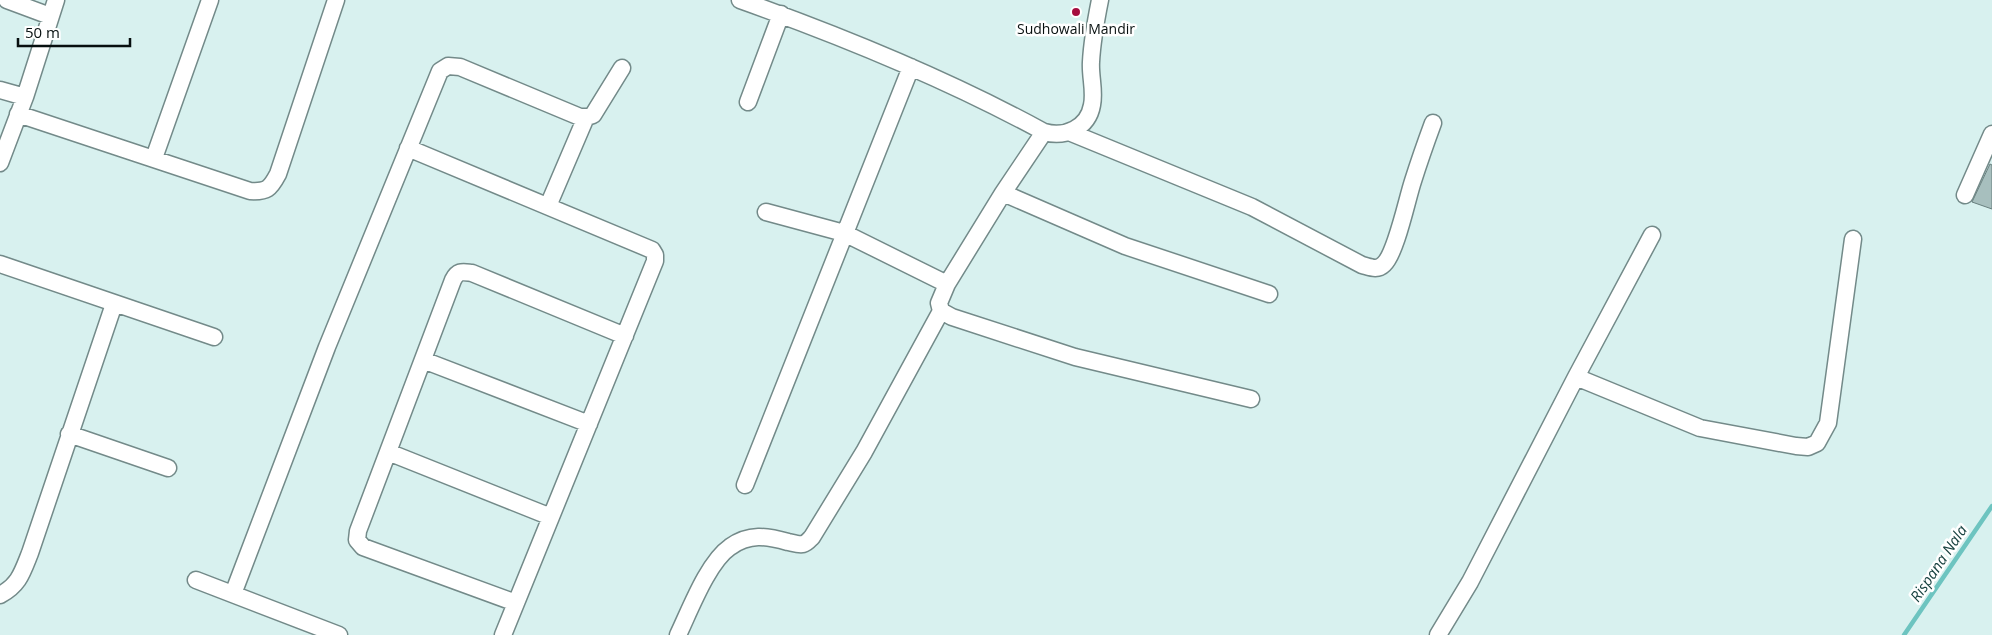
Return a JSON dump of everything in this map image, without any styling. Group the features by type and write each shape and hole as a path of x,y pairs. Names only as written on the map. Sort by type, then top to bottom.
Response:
{"street":[{"path":"7,0 50,16"},
{"path":"0,163 25,97 56,0"},
{"path":"154,158 210,0"},
{"path":"18,114 250,191 260,191 272,186 278,174 336,0"},
{"path":"740,0 839,36 984,100 1044,132 1057,134 1069,132 1082,124 1089,115 1092,105 1091,59 1100,0"},
{"path":"748,102 781,14"},
{"path":"233,594 326,347 440,71 448,66 460,67 580,117 586,117 593,115 622,68"},
{"path":"745,485 911,67"},
{"path":"0,90 25,97"},
{"path":"548,206 586,117"},
{"path":"1069,132 1252,207 1373,268 1384,264 1388,258 1399,231 1413,181 1433,123"},
{"path":"678,635 718,558 729,547 743,539 753,537 764,536 801,545 812,537 864,452 941,311 939,303 947,284 1003,193 1044,132"},
{"path":"1965,195 1992,134"},
{"path":"408,148 652,250 655,255 655,261 503,635"},
{"path":"1003,193 1126,246 1270,294"},
{"path":"766,212 844,233 947,284"},
{"path":"1438,635 1470,582 1652,235"},
{"path":"1576,377 1700,428 1796,446 1808,447 1817,443 1828,423 1853,239"},
{"path":"0,264 114,304 214,336"},
{"path":"516,603 363,547 357,540 358,532 453,280 456,274 462,271 472,273 625,336"},
{"path":"0,595 13,588 20,578 30,554 68,434 114,304"},
{"path":"941,311 952,317 1076,357 1251,399"},
{"path":"423,360 589,424"},
{"path":"68,434 168,468"},
{"path":"388,452 551,517"},
{"path":"196,580 339,635"}],"building":[{"path":"1990,164 1992,165 1992,209 1972,202"}],"waterway":[{"name":"Rispana Nala","path":"1904,635 1992,506"}],"place":[{"name":"Sudhowali Mandir","path":"1076,12"}]}
